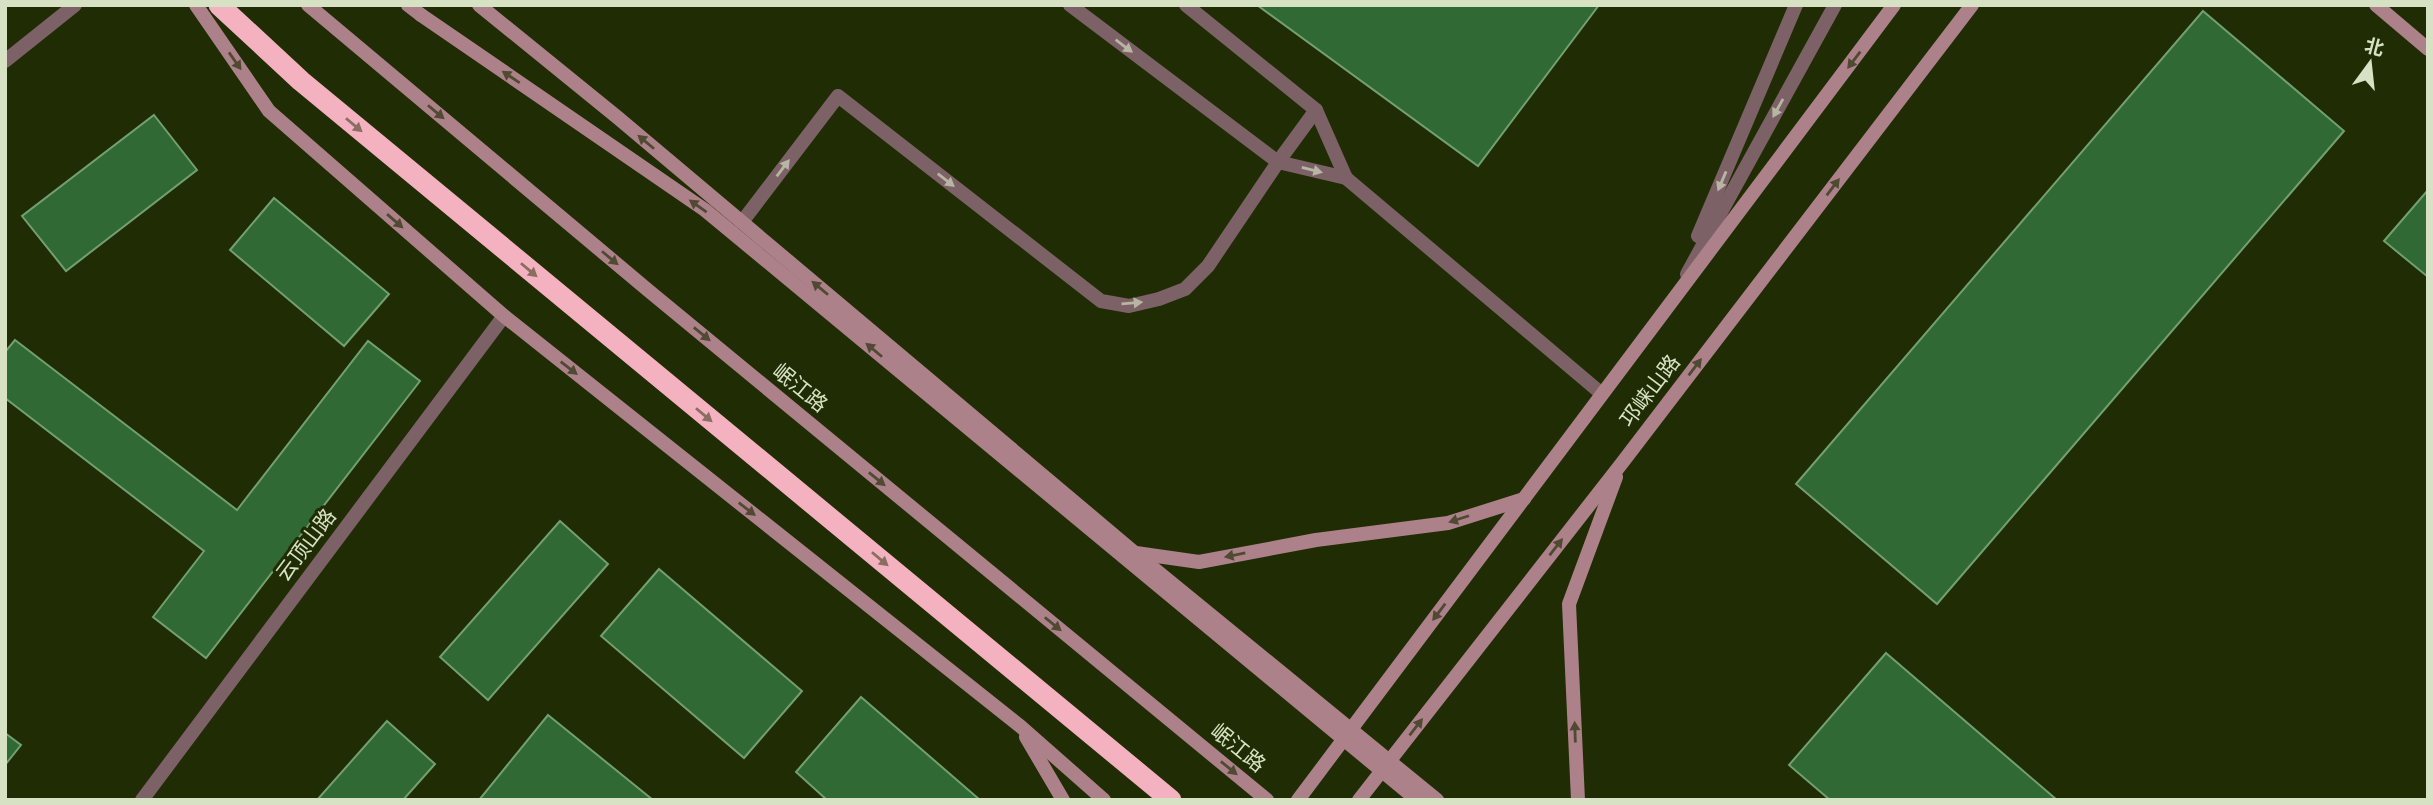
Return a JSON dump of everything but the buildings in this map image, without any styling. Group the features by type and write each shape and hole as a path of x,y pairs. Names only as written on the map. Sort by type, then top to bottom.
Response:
{"highway":[{"path":"219,5 301,81 1171,800"}],"main road":[{"path":"196,5 270,111 504,316 1020,726 1104,800"},
{"name":"岷江路","path":"308,5 649,291 1267,800"},
{"path":"408,5 705,210 1417,800"},
{"path":"479,5 1135,553 1437,800"},
{"name":"邛崃山路","path":"1298,800 1895,5"},
{"name":"邛崃山路","path":"1359,800 1622,463 1972,5"},
{"path":"2376,5 2428,49"},
{"path":"1578,800 1569,604 1622,463"},
{"path":"1135,553 1199,562 1316,540 1448,523 1524,499"},
{"path":"1020,726 1063,800"}],"street":[{"path":"5,61 75,5"},
{"path":"1070,5 1278,162 1346,178"},
{"path":"1186,5 1316,110 1346,178 1602,394"},
{"path":"1669,306 1796,5"},
{"path":"1669,306 1835,5"},
{"path":"742,222 838,96 1101,301 1129,306 1185,289 1208,266 1316,110"},
{"name":"云顶山路","path":"142,800 504,316"}]}
